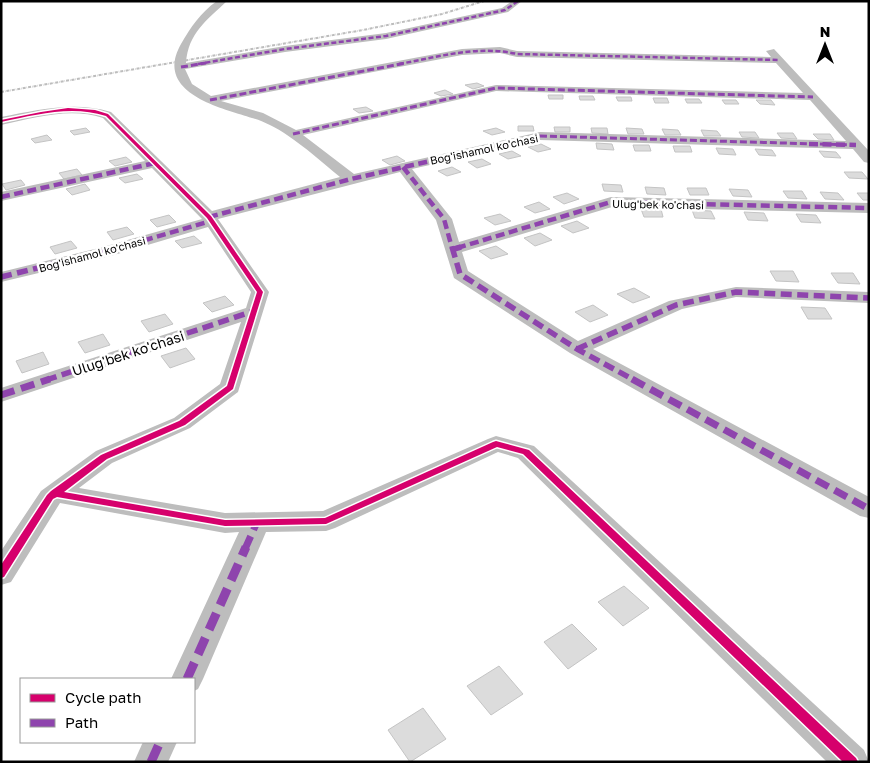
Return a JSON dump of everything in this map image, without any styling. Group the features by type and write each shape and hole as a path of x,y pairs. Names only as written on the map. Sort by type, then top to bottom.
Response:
{"street":[{"path":"223,1 210,10 197,24 182,51 180,72 188,86 210,100 259,116 293,134 351,179"},
{"path":"180,67 285,49 386,36 460,18 505,10 518,1"},
{"path":"210,100 462,52 500,50 517,54 775,56 869,159"},
{"path":"293,134 496,88 813,97"},
{"path":"1,121 54,112 95,110 107,115 210,219 260,292 230,387 182,423 104,457 54,493 1,574"},
{"name":"Bog'ishamol ko'chasi","path":"1,277 108,251 210,219 351,179 540,136 856,145"},
{"path":"1,196 155,163"},
{"path":"404,167 444,219 460,274 577,349 869,509"},
{"name":"Ulug'bek ko'chasi","path":"454,249 611,202 869,208"},
{"path":"577,349 676,305 736,292 869,298"},
{"name":"Ulug'bek ko'chasi","path":"1,395 254,311"},
{"path":"54,493 226,523 326,521 496,444 526,452 852,762"},
{"path":"187,678 257,522"},
{"path":"151,762 160,743"}],"building":[{"path":"477,83 484,86 473,89 465,85"},
{"path":"445,90 453,94 441,96 434,93"},
{"path":"548,95 563,95 563,99 549,99"},
{"path":"579,96 593,96 595,100 580,100"},
{"path":"616,97 631,97 632,101 618,101"},
{"path":"653,98 667,98 669,103 655,103"},
{"path":"685,99 699,99 702,103 687,103"},
{"path":"722,100 736,100 739,104 725,104"},
{"path":"756,100 771,100 775,105 760,104"},
{"path":"366,107 373,111 359,113 353,109"},
{"path":"518,126 533,126 534,131 518,131"},
{"path":"554,127 570,127 570,132 555,132"},
{"path":"86,128 90,132 74,135 70,131"},
{"path":"496,128 505,132 492,135 483,131"},
{"path":"591,128 607,128 608,134 592,133"},
{"path":"626,128 642,129 644,134 628,134"},
{"path":"662,129 678,130 681,135 665,135"},
{"path":"701,130 717,131 721,136 704,136"},
{"path":"739,132 755,132 759,138 742,137"},
{"path":"777,133 793,133 797,139 781,138"},
{"path":"813,134 830,134 834,140 818,139"},
{"path":"47,135 52,140 35,143 31,139"},
{"path":"596,143 612,144 614,150 597,149"},
{"path":"541,144 551,149 538,152 528,147"},
{"path":"633,145 649,145 651,151 635,151"},
{"path":"673,146 690,146 692,152 675,152"},
{"path":"716,148 733,149 736,155 719,154"},
{"path":"755,149 772,150 776,156 759,155"},
{"path":"512,151 521,156 508,159 499,154"},
{"path":"819,151 836,152 841,158 824,157"},
{"path":"397,156 405,161 390,165 382,160"},
{"path":"126,157 132,162 115,166 109,161"},
{"path":"482,159 491,164 477,168 468,162"},
{"path":"452,167 461,172 447,176 438,171"},
{"path":"77,169 82,175 64,179 59,173"},
{"path":"844,172 862,172 868,179 849,178"},
{"path":"137,174 143,179 125,183 119,178"},
{"path":"21,180 25,185 6,190 2,184"},
{"path":"85,184 90,190 72,195 66,189"},
{"path":"602,184 621,185 623,192 604,191"},
{"path":"645,187 664,188 666,195 647,194"},
{"path":"687,188 706,188 709,195 690,195"},
{"path":"729,189 748,190 752,197 733,196"},
{"path":"783,191 802,191 807,199 788,198"},
{"path":"820,192 838,193 844,200 825,199"},
{"path":"567,193 579,199 564,204 553,197"},
{"path":"857,193 869,193 869,200 863,200"},
{"path":"539,202 550,209 535,213 524,207"},
{"path":"641,209 661,209 663,217 644,217"},
{"path":"692,210 711,211 715,219 695,218"},
{"path":"744,212 764,213 768,221 748,220"},
{"path":"500,214 511,221 495,225 484,218"},
{"path":"796,214 816,215 821,223 801,222"},
{"path":"169,215 176,222 157,227 150,220"},
{"path":"577,221 589,228 573,233 561,226"},
{"path":"127,227 134,234 113,240 107,232"},
{"path":"540,233 552,240 535,246 524,238"},
{"path":"194,236 202,243 182,248 175,241"},
{"path":"71,241 77,248 55,254 50,247"},
{"path":"496,246 508,254 491,259 479,251"},
{"path":"770,271 793,271 799,282 776,281"},
{"path":"831,273 853,273 860,284 838,283"},
{"path":"634,288 650,297 633,303 617,294"},
{"path":"225,296 234,305 212,312 203,303"},
{"path":"593,305 608,315 590,322 575,312"},
{"path":"801,307 825,308 832,319 808,319"},
{"path":"165,314 173,324 149,332 141,321"},
{"path":"103,334 110,345 85,353 78,342"},
{"path":"186,348 195,359 170,368 161,356"},
{"path":"43,352 49,364 22,373 16,361"},
{"path":"624,586 649,608 623,626 598,602"},
{"path":"572,624 597,649 568,669 544,642"},
{"path":"499,666 523,694 491,715 467,686"},
{"path":"423,708 446,739 410,762 388,730"}],"railway":[{"path":"1,92 363,30 442,14 484,1"}],"marked path":[{"path":"181,67 285,49 386,36 461,18 505,10 518,1"},
{"path":"210,100 462,52 500,50 517,54 779,60"},
{"path":"293,134 496,88 813,97"},
{"path":"209,217 351,179 540,136 856,145"},
{"path":"1,197 155,163"},
{"path":"403,167 444,219 460,274 577,349 869,509"},
{"path":"454,249 611,202 869,208"},
{"path":"1,277 108,251 211,221"},
{"path":"577,349 676,305 736,292 869,298"},
{"path":"1,395 254,311"},
{"path":"187,678 257,522"},
{"path":"151,762 160,743"}],"cycle path":[{"path":"1,121 68,110 95,111 107,115 209,217 260,292 230,387 182,423 104,457 50,497 1,574"},
{"path":"54,493 225,523 326,521 496,444 526,452 852,762"}]}
